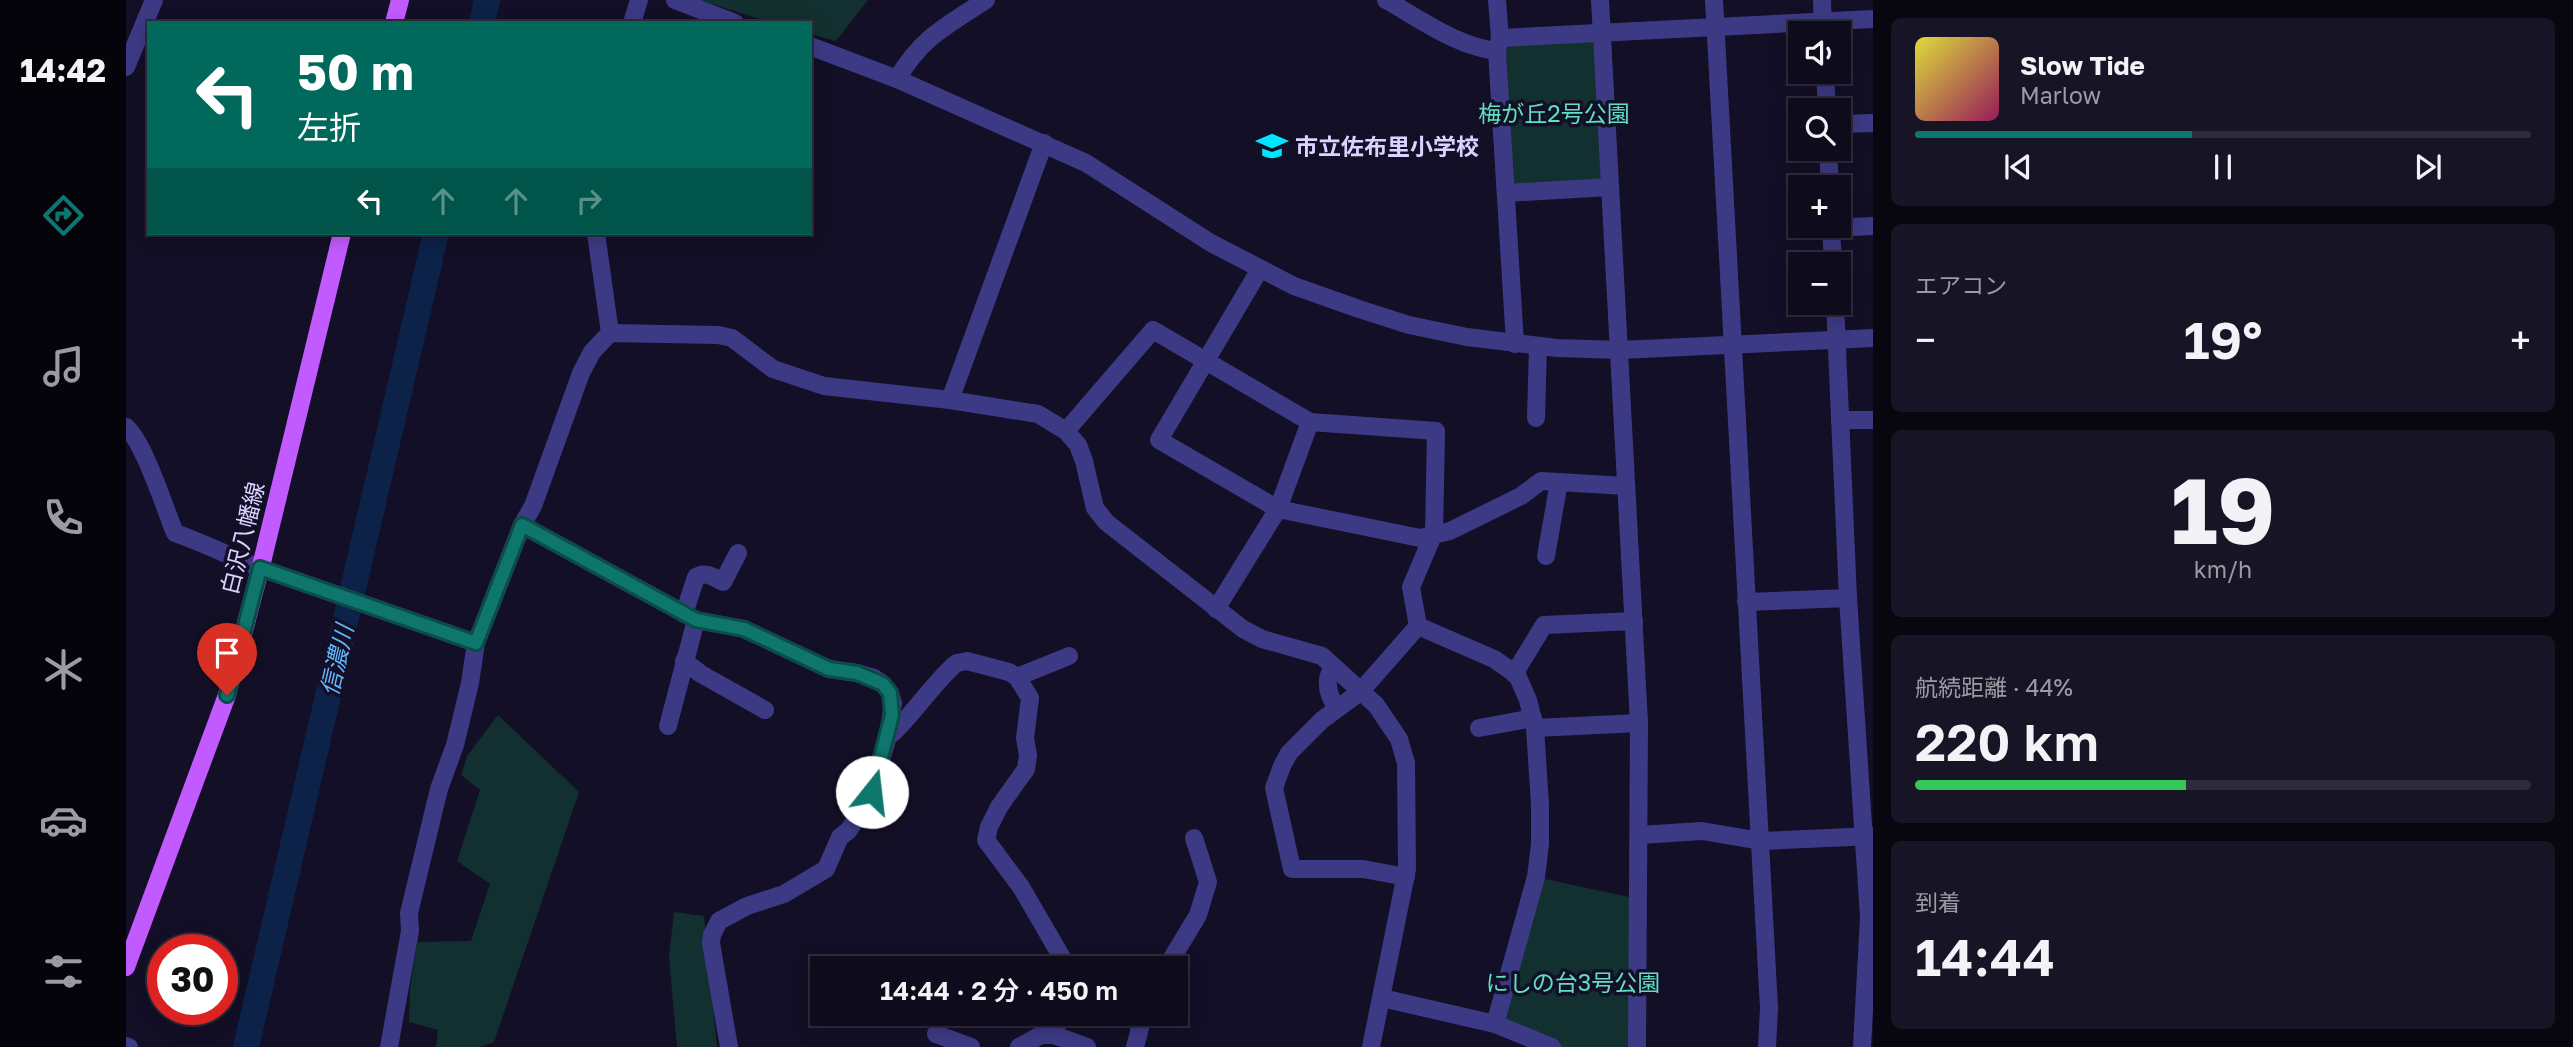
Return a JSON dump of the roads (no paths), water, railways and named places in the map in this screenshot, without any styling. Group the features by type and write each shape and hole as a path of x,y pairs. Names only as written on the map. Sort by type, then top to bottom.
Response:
{"main road":[{"path":"395,21 400,0"},
{"name":"白沢八幡線","path":"126,967 227,695 342,235"}],"street":[{"path":"126,67 154,0"},
{"path":"633,21 639,0"},
{"path":"675,0 730,21"},
{"path":"897,79 911,56 934,33 986,0"},
{"path":"1386,0 1442,31 1484,49 1499,44 1601,33 1716,27 1788,28"},
{"path":"1497,0 1516,344"},
{"path":"1600,0 1639,723 1637,1047"},
{"path":"1714,0 1761,841 1769,1008 1768,1047"},
{"path":"1822,0 1823,21"},
{"path":"1851,23 1873,19"},
{"path":"812,48 897,79 1044,143 1086,163 1210,243 1260,269 1294,286 1384,317 1467,337 1516,344 1620,350 1873,338"},
{"path":"1851,124 1873,123"},
{"path":"950,400 1044,143"},
{"path":"1506,193 1610,187"},
{"path":"1851,227 1873,226"},
{"path":"596,235 610,333"},
{"path":"1260,269 1159,440 1278,509 1420,538 1450,531 1521,496 1541,481 1626,485"},
{"path":"1835,315 1848,598 1868,836 1871,916 1862,1047"},
{"path":"1066,431 1153,330 1310,422 1436,431 1432,537 1411,587 1418,626"},
{"path":"390,1047 410,931 409,913 439,789 455,745 470,683 476,643 522,525 533,506 581,373 592,352 610,333 718,335 732,338 774,369 824,386 950,400 1038,414 1066,431 1078,445 1095,508 1105,522 1243,629 1262,639 1322,656 1376,705 1399,739 1406,763 1408,848 1406,877 1371,1047"},
{"path":"1536,418 1538,346"},
{"path":"1840,420 1873,420"},
{"path":"1216,609 1278,509 1310,422"},
{"path":"126,427 141,450 174,533 260,568 476,643"},
{"path":"1546,556 1559,482"},
{"path":"522,525 690,617 744,629 829,669 874,678 890,693 893,703 888,736 869,801 848,831 839,836 826,869 784,894 730,914 714,928 711,943 729,1047"},
{"path":"668,726 684,661 696,578 708,574 723,582 738,553"},
{"path":"1746,602 1848,598"},
{"path":"1514,674 1544,625 1634,621"},
{"path":"1418,626 1494,659 1514,674 1528,700 1534,723 1540,805 1540,844 1536,877 1494,1024"},
{"path":"1406,877 1363,869 1292,869 1274,788 1289,753 1322,720 1360,692 1418,626"},
{"path":"1017,677 1069,656"},
{"path":"684,661 701,674 765,710"},
{"path":"888,736 894,734 915,707 957,663 967,661 1009,672 1017,677 1030,698 1025,738 1028,755 1026,769 999,807 986,840 1021,887 1061,956"},
{"path":"1333,668 1329,672 1328,681 1330,694 1337,708"},
{"path":"1479,728 1534,723 1639,723"},
{"path":"1640,835 1702,831 1761,841 1868,836"},
{"path":"1173,956 1198,915 1208,882 1194,838"},
{"path":"1382,998 1494,1024 1552,1047"},
{"path":"1054,1035 1057,1026"},
{"path":"1135,1047 1141,1026"},
{"path":"936,1034 971,1047"},
{"path":"1019,1047 1041,1035 1054,1035 1087,1047"}],"waterway":[{"name":"信濃川","path":"482,21 487,0"},
{"name":"信濃川","path":"246,1047 436,235"}],"place":[{"name":"市立佐布里小学校","path":"1272,146"}],"park label":[{"name":"梅が丘2号公園","path":"1554,113"},
{"name":"にしの台3号公園","path":"1573,982"}]}
